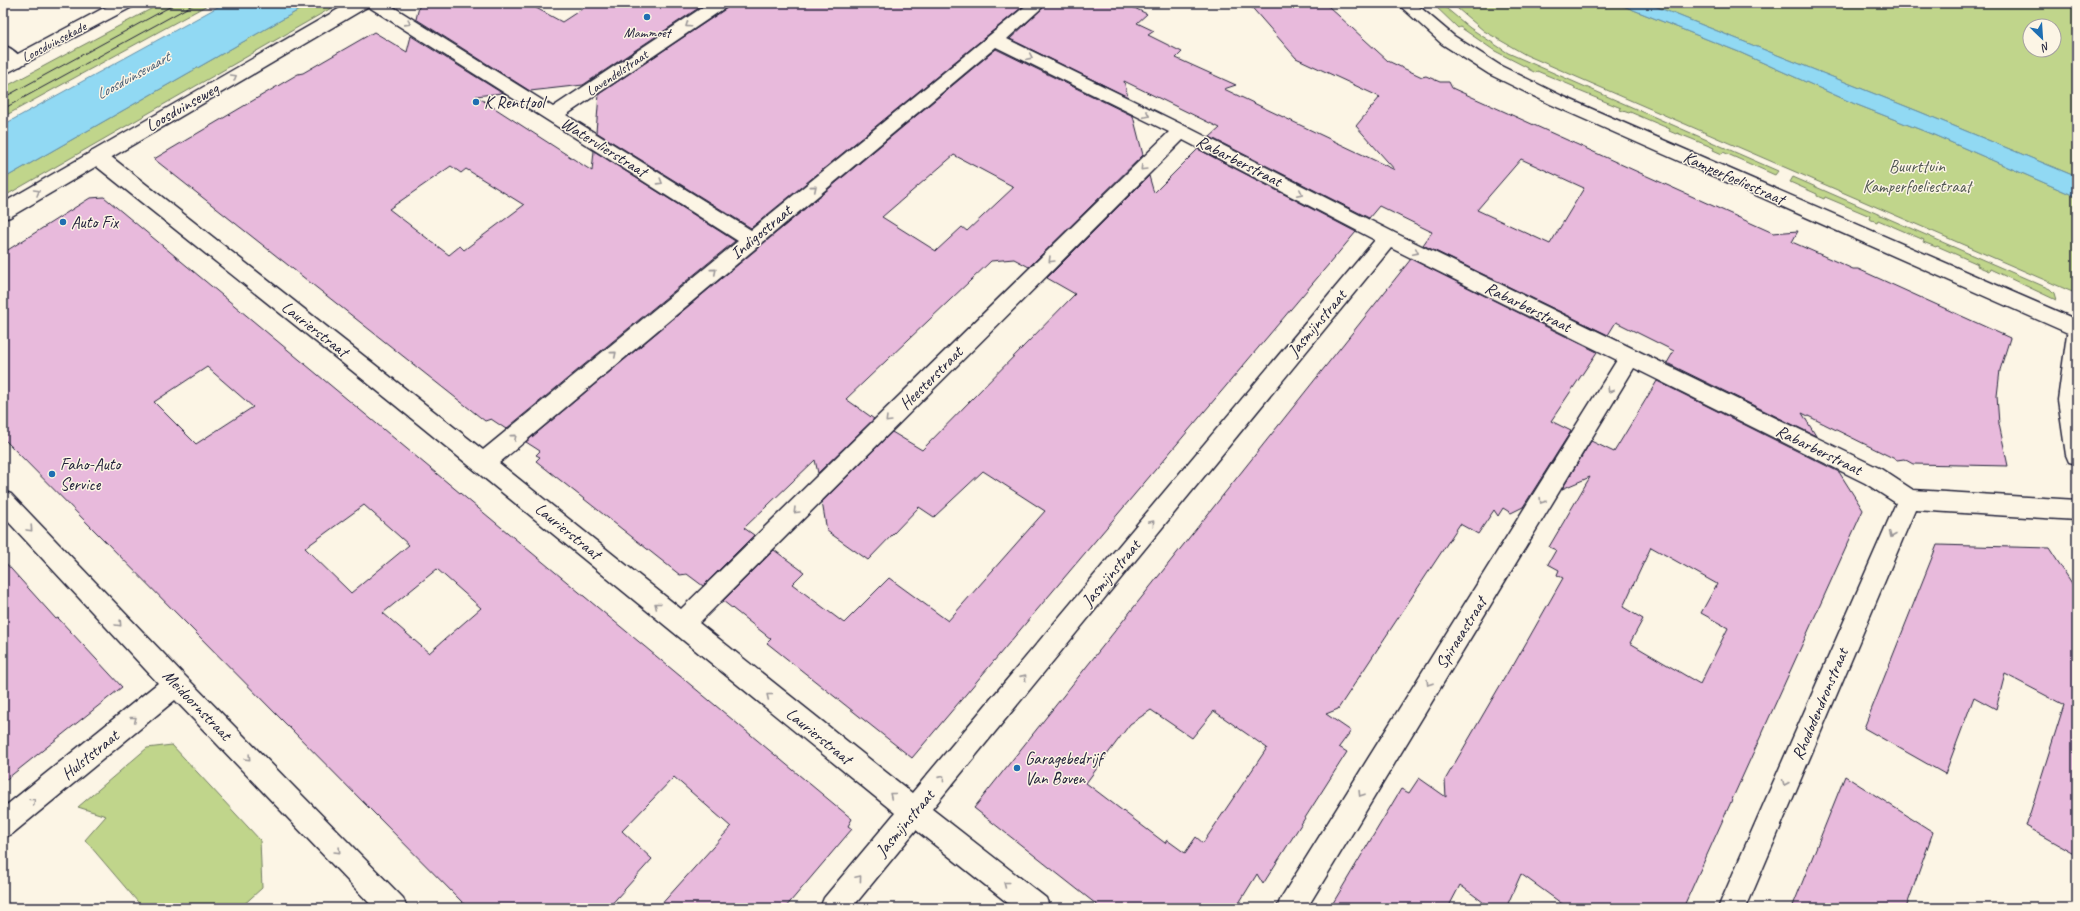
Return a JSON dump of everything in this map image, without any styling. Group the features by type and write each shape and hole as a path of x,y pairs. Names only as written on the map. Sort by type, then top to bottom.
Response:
{"street":[{"name":"Loosduinsekade","path":"7,60 126,3"},
{"name":"Loosduinseweg","path":"3,212 361,3"},
{"name":"Watervlierstraat","path":"375,3 751,240"},
{"name":"Lavendelstraat","path":"554,115 720,3"},
{"name":"Indigostraat","path":"484,462 1039,3"},
{"name":"Kamperfoeliestraat","path":"1405,3 1448,40 1495,70 1550,96 2077,329"},
{"name":"Rabarberstraat","path":"996,40 1181,131 1388,238 1873,476 1909,500"},
{"name":"Heesterstraat","path":"681,625 1181,131"},
{"name":"Laurierstraat","path":"98,157 484,462 681,625 1036,908"},
{"name":"Jasmijnstraat","path":"834,908 1388,238"},
{"path":"2077,334 2069,400 2077,455"},
{"name":"Spiraeastraat","path":"1290,908 1630,357"},
{"path":"1909,500 2077,510"},
{"name":"Rhododendronstraat","path":"1732,908 1896,526 1909,500"},
{"name":"Meidoornstraat","path":"5,505 393,908"},
{"name":"Hulststraat","path":"3,825 176,684"}],"green space":[{"path":"162,3 211,3 3,117 3,88"},
{"path":"311,3 340,3 3,197 3,179"},
{"path":"1432,3 1440,3 1470,28 1508,53 1778,171 1775,175 1723,152 1722,154 1713,150 1714,148 1669,131 1670,129 1630,112 1620,110 1621,108 1574,89 1575,87 1537,71 1536,73 1495,51 1460,27 1458,28"},
{"name":"Buurttuin Kamperfoeliestraat","path":"1451,3 1616,3 1739,52 1855,104 1934,135 2077,197 2077,294 1526,55 1484,31"},
{"path":"1647,3 2077,3 2077,177 1920,112"},
{"path":"1793,177 2050,289 2054,293 2056,300 1990,269 1989,271 1977,266 1978,264 1937,246 1936,247 1923,242 1924,240 1878,220 1877,222 1869,219 1870,216 1825,197 1824,199 1817,196 1817,194 1790,182"},
{"path":"172,745 260,840 262,888 240,908 143,908 85,840 106,816 78,807 147,748"}],"water":[{"name":"Loosduinsevaart","path":"225,3 311,3 3,179 3,125"},
{"path":"1616,3 1647,3 1920,112 2077,177 2077,197 1934,135 1855,104 1739,52"}],"building":[{"path":"420,3 527,3 562,22 591,3 706,3 583,85 530,91 416,19"},
{"path":"729,3 1027,3 751,228 596,132 599,94 727,8"},
{"path":"1048,3 1124,3 1147,14 1137,23 1154,31 1148,35 1182,52 1176,58 1236,85 1224,89 1395,170 1356,126 1380,97 1296,58 1248,3 1321,3 1328,6 1388,61 1422,77 1426,76 1440,82 1449,82 1452,88 1773,233 1798,231 1792,242 1853,269 1858,269 2010,338 2000,370 1997,396 1999,424 2008,466 1913,464 1904,459 1897,460 1802,413 1816,436 1667,363 1674,351 1616,322 1608,335 1423,245 1432,232 1379,206 1369,218 1210,137 1220,128 1124,81 1128,97 1010,39","holes":["1521,159 1584,188 1550,244 1477,210"]},
{"path":"374,32 407,52 411,36 502,93 476,96 592,171 594,151 735,241 506,429 491,419 485,421 154,159 298,74 303,73","holes":["451,166 461,173 466,169 524,205 464,250 460,246 449,255 389,209"]},
{"path":"996,49 1133,116 1143,155 1029,267 1014,259 991,261 846,399 874,419 818,473 815,460 744,528 754,535 703,586 687,574 680,575 536,461 540,457 536,455 540,451 526,442","holes":["954,155 1014,187 967,231 962,227 936,251 882,217"]},
{"path":"1198,149 1356,232 912,758 767,643 771,639 723,601 774,550 804,572 792,584 844,623 889,578 948,621 1045,511 983,471 934,517 919,507 868,560 827,531 822,502 892,432 922,450 1075,294 1047,278 1149,176 1154,193"},
{"path":"104,197 852,819 848,826 852,829 785,908 658,908 731,827 674,777 622,831 652,859 608,908 468,908 3,438 3,253 90,198","holes":["207,367 253,407 196,444 154,402","364,505 409,545 351,593 305,548","437,569 481,608 429,653 383,613"]},
{"path":"1411,259 1597,352 1551,421 1571,431 1523,507 1511,513 1503,508 1498,516 1494,510 1478,534 1460,524 1338,709 1326,714 1351,731 1339,747 1347,752 1263,884 1257,874 1236,908 1101,908 974,808","holes":["1151,710 1192,738 1214,711 1267,748 1203,843 1196,837 1185,853 1167,840 1165,843 1086,783 1130,724"]},
{"path":"1657,381 1839,472 1863,510 1683,908 1568,908 1521,874 1506,908 1491,908 1460,885 1448,908 1330,908 1401,789 1409,793 1419,778 1446,797 1445,780 1512,665 1513,666 1563,578 1557,575 1559,570 1548,564 1556,550 1549,547 1590,477 1562,489 1591,441 1614,452","holes":["1651,547 1717,584 1701,613 1728,628 1700,684 1630,643 1643,619 1623,607"]},
{"path":"1937,545 2049,548 2077,591 2077,855 2026,826 2064,705 2005,674 1996,709 1974,697 1945,774 1864,728"},
{"path":"3,560 56,619 58,618 122,687 3,782"},
{"path":"1845,776 1933,832 1906,908 1792,908"}],"tram line":[{"path":"3,98 177,3"},
{"path":"3,109 196,3"}],"place":[{"name":"Mammoet","path":"647,17"},
{"name":"K Renttool","path":"476,102"},
{"name":"Auto Fix","path":"63,222"},
{"name":"Faho-Auto Service","path":"52,474"},
{"name":"Garagebedrijf Van Boven","path":"1017,768"}]}
